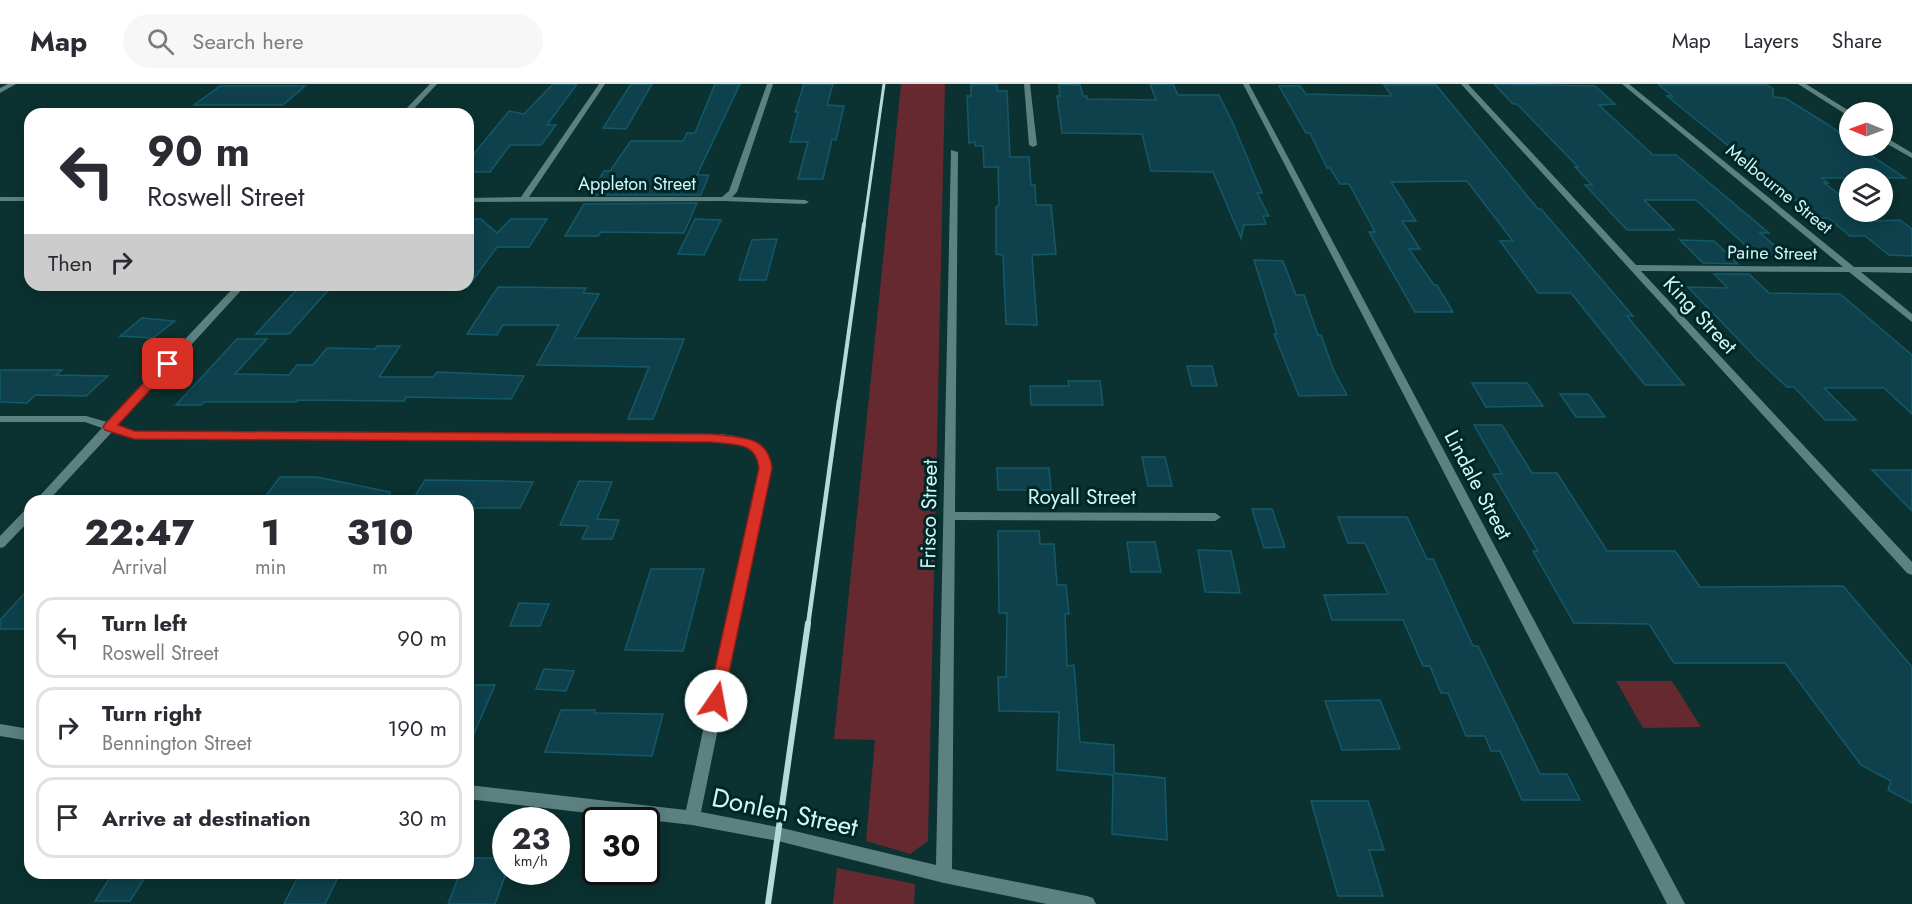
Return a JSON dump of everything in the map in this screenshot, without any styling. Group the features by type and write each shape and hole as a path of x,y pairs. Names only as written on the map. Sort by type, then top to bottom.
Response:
{"street":[{"path":"0,91 13,84"},
{"path":"411,108 434,84"},
{"path":"523,200 602,84"},
{"path":"724,199 730,197 733,192 770,84"},
{"path":"1027,84 1033,145"},
{"name":"Lindale Street","path":"1246,84 1676,904"},
{"name":"King Street","path":"1464,84 1912,570"},
{"name":"Melbourne Street","path":"1625,84 1912,319"},
{"path":"1801,84 1839,108"},
{"path":"1893,144 1912,156"},
{"name":"Frisco Street","path":"944,875 954,152"},
{"path":"0,199 24,199"},
{"name":"Appleton Street","path":"474,200 724,199 805,202"},
{"name":"Paine Street","path":"1632,268 1912,270"},
{"path":"46,495 235,291"},
{"path":"0,419 86,419 134,435 711,438 753,444 764,455 765,468 692,818"},
{"name":"Royall Street","path":"949,516 1215,517"},
{"path":"0,544 24,518"},
{"path":"0,730 24,734"},
{"name":"Donlen Street","path":"474,793 692,818 778,834 944,875 1087,904"}],"shaded area":[{"path":"901,84 945,84 928,841 910,854 866,841 875,740 834,739"},
{"path":"1616,681 1672,681 1701,727 1643,728"},
{"path":"837,868 915,884 914,904 833,904"}],"building":[{"path":"553,84 577,84 547,125 556,125 541,145 510,145 490,172 474,172 474,154 509,111 524,114"},
{"path":"631,84 652,84 626,129 603,128"},
{"path":"715,84 740,84 697,175 709,175 701,195 590,195 604,171 610,171 631,141 683,141 687,133 695,133"},
{"path":"804,84 833,84 827,105 844,106 836,140 832,139 823,179 798,179 808,142 790,142 798,112 795,112"},
{"path":"971,84 997,84 997,91 1007,91 1010,157 1029,157 1031,185 1035,185 1036,205 1051,205 1056,254 1032,255 1037,325 1006,324 1003,255 996,254 996,207 999,205 998,167 984,167 983,146 975,146 975,142 969,143 967,96 971,96"},
{"path":"1059,84 1080,85 1083,96 1087,96 1087,99 1156,100 1150,84 1173,84 1178,95 1219,95 1262,193 1257,193 1269,216 1263,216 1266,224 1244,225 1241,238 1213,172 1151,171 1142,134 1062,133 1057,96 1060,96"},
{"path":"1494,84 1595,86 1615,104 1599,105 1653,155 1676,155 1769,233 1760,233 1786,255 1756,255 1696,200 1644,200 1674,230 1627,230 1585,185 1592,185 1575,167 1578,167 1517,104 1513,104"},
{"path":"1384,85 1436,85 1538,209 1541,209 1633,316 1627,316 1684,385 1645,385 1571,293 1538,293 1500,241 1513,241 1467,181 1391,182 1416,221 1402,221 1420,249 1409,249 1434,285 1437,285 1453,312 1415,312 1369,232 1375,232 1349,184 1340,184 1330,168 1327,168 1310,133 1306,133 1279,86 1300,86 1306,94 1392,96"},
{"path":"1659,85 1767,85 1773,89 1773,97 1785,98 1827,124 1839,132 1839,156 1872,156 1890,168 1839,168 1839,178 1822,178 1828,183 1824,183 1839,194 1839,222 1900,220 1912,229 1912,256 1889,255 1865,236 1850,236 1828,218 1821,218 1799,200 1795,200 1667,96 1672,96"},
{"path":"220,86 305,86 283,105 194,105"},
{"path":"1893,170 1905,178 1893,178"},
{"path":"697,203 684,233 601,232 598,236 565,236 584,204"},
{"path":"474,219 481,219 497,233 511,219 547,219 529,247 497,247 474,279"},
{"path":"695,219 721,220 704,255 678,254"},
{"path":"777,239 766,280 739,280 752,240"},
{"path":"1680,240 1714,241 1738,264 1703,263"},
{"path":"1254,260 1283,261 1296,295 1304,295 1318,335 1321,335 1334,371 1347,395 1299,396 1274,334 1277,334"},
{"path":"1714,274 1749,274 1769,293 1840,294 1912,355 1912,414 1884,388 1824,388 1856,420 1825,420 1794,387 1787,387 1758,360 1688,287 1728,288"},
{"path":"498,287 586,288 583,293 599,294 575,338 684,339 653,419 628,419 649,367 537,365 559,325 503,325 497,335 467,334"},
{"path":"295,291 328,291 289,334 256,334"},
{"path":"142,318 175,321 153,338 120,336"},
{"path":"237,339 267,339 235,374 289,375 297,365 313,365 327,348 375,349 377,346 400,346 379,377 433,377 437,372 524,376 511,399 406,397 404,401 298,400 296,402 204,402 201,405 176,405"},
{"path":"1187,366 1212,366 1217,386 1192,386"},
{"path":"0,370 62,370 56,375 108,376 86,396 35,395 27,403 0,402"},
{"path":"1068,381 1100,381 1103,405 1031,405 1030,386 1069,386"},
{"path":"1472,383 1527,383 1543,406 1486,407"},
{"path":"1560,394 1588,394 1605,417 1576,417"},
{"path":"1474,425 1502,425 1532,473 1557,473 1607,551 1675,551 1700,587 1843,586 1912,667 1912,803 1888,790 1891,781 1861,765 1785,663 1674,663 1649,624 1574,623 1533,551 1538,551 1493,474 1502,474"},
{"path":"1142,457 1165,457 1172,486 1148,486"},
{"path":"997,468 1049,468 1051,490 998,490"},
{"path":"1872,470 1912,470 1912,511"},
{"path":"280,477 317,477 390,492 390,495 266,495"},
{"path":"425,480 533,482 520,508 474,508 474,495 416,495"},
{"path":"579,481 612,482 597,519 619,520 612,539 582,539 588,526 560,525"},
{"path":"1252,509 1272,509 1285,547 1264,548"},
{"path":"1338,517 1407,517 1427,559 1433,559 1473,646 1478,646 1540,774 1567,774 1580,800 1522,800 1500,751 1491,751 1485,736 1466,736 1448,693 1441,693 1430,666 1423,666 1403,620 1332,620 1324,595 1388,594 1365,543 1348,543"},
{"path":"998,531 1039,531 1040,544 1054,544 1057,585 1066,585 1069,614 1065,614 1067,666 1074,665 1080,742 1114,745 1114,773 1165,778 1167,840 1112,834 1113,775 1057,770 1059,712 999,711 998,677 1006,677 1007,613 999,613"},
{"path":"1127,542 1155,542 1161,572 1131,572"},
{"path":"1198,550 1231,551 1240,593 1205,592"},
{"path":"651,569 704,569 683,651 625,650"},
{"path":"24,594 24,629 0,629 0,620"},
{"path":"519,603 549,604 540,626 510,626"},
{"path":"544,669 574,671 566,691 536,689"},
{"path":"474,685 495,685 474,734"},
{"path":"1380,700 1400,749 1342,750 1325,701"},
{"path":"561,710 663,714 652,756 545,752"},
{"path":"1311,801 1368,801 1384,850 1369,850 1383,896 1338,896"},
{"path":"474,858 492,858 492,885 502,885 495,904 448,904 458,879 474,879"},
{"path":"109,879 144,879 130,901 95,901"},
{"path":"297,879 337,879 325,904 284,904"}],"railway":[{"path":"864,225 884,84"},
{"path":"839,402 864,224"},
{"path":"808,625 839,401"},
{"path":"768,904 808,623"}],"route":[{"path":"168,364 109,427 134,435 721,438 753,444 764,455 765,468 716,701"}]}
